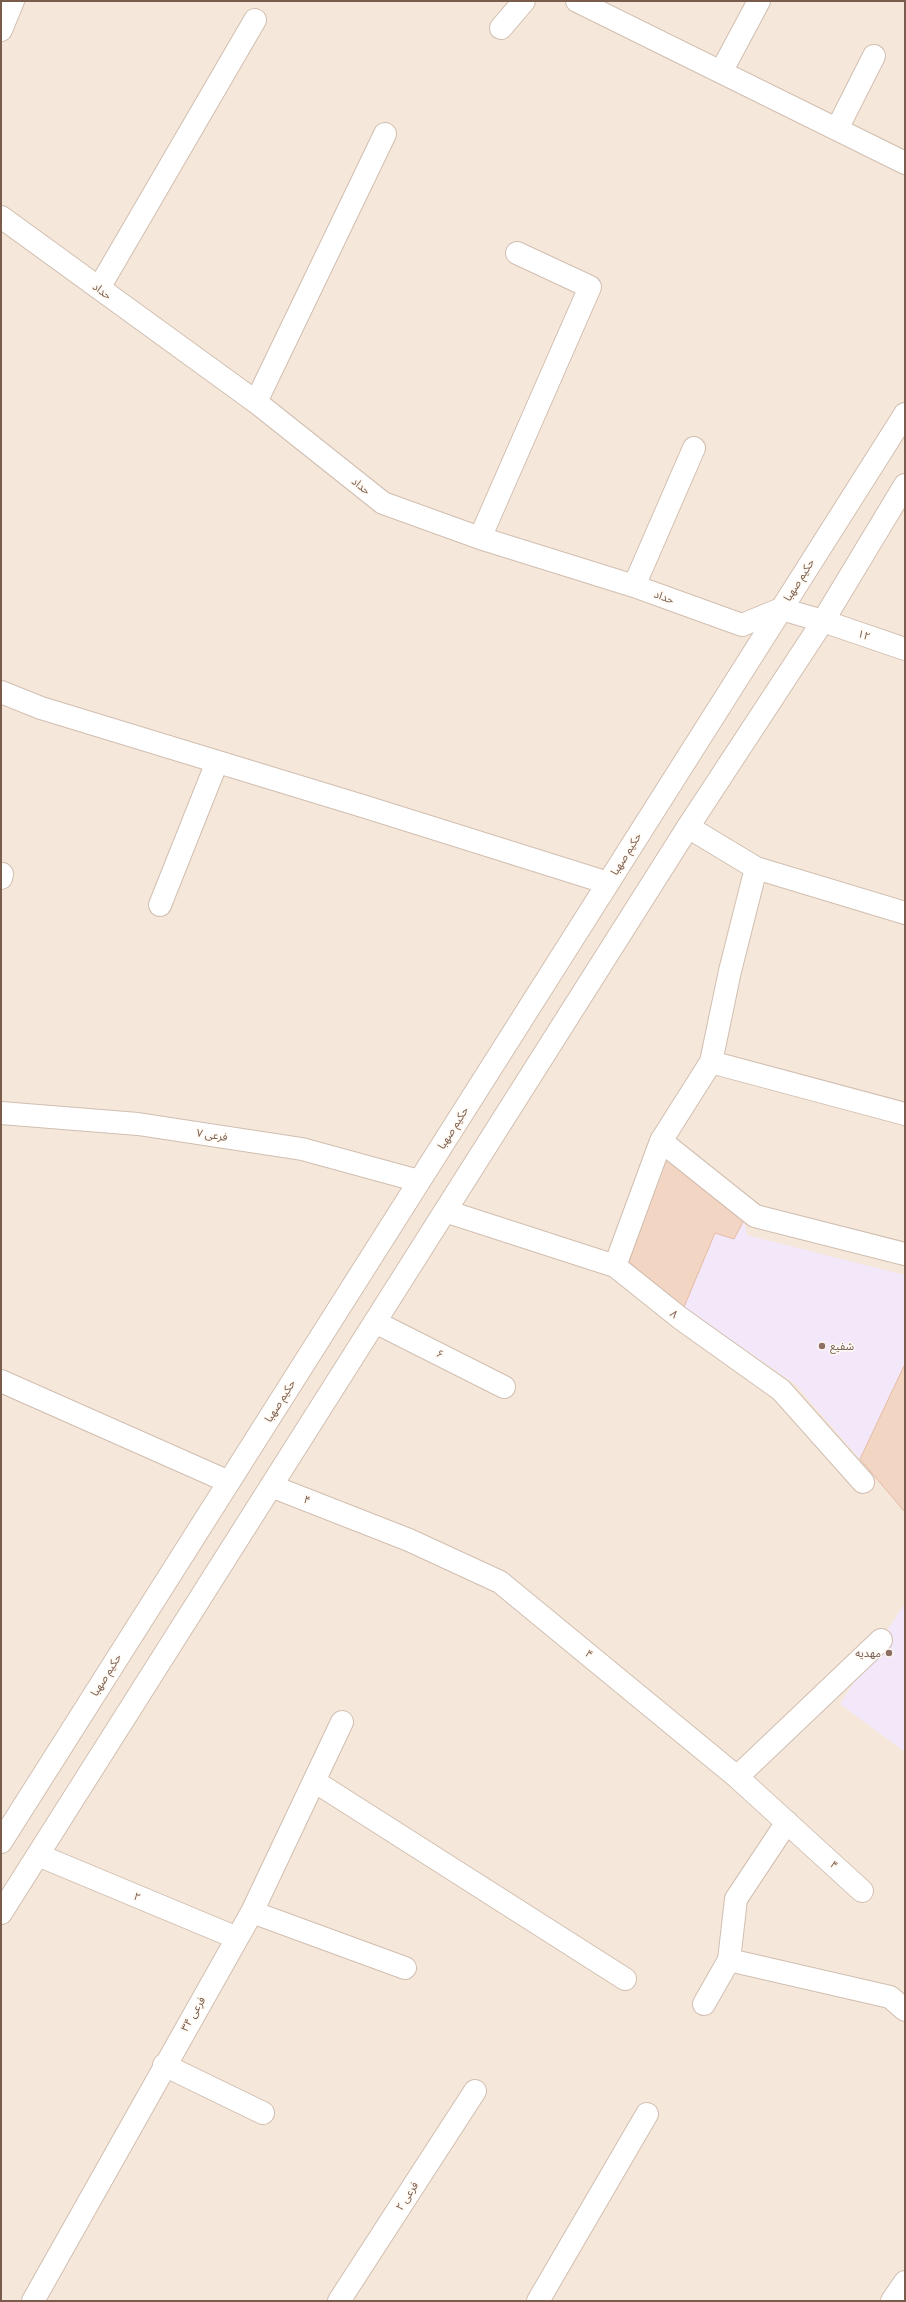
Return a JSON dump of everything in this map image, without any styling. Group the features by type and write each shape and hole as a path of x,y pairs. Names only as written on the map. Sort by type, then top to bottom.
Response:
{"street":[{"path":"1,30 14,1"},
{"path":"501,28 524,1"},
{"path":"577,1 905,163"},
{"path":"721,72 759,1"},
{"path":"98,288 255,20"},
{"path":"837,129 874,56"},
{"path":"256,402 385,134"},
{"name":"حداد","path":"1,218 256,402 383,503 480,538 634,586 742,625 781,609"},
{"path":"480,538 590,287 517,253"},
{"name":"حکیم صهبا","path":"4,1833 905,414"},
{"path":"634,586 694,448"},
{"path":"1,1913 688,827 823,621 905,485"},
{"name":"۱۲","path":"781,609 823,621 905,649"},
{"path":"1,692 41,708 608,883"},
{"path":"160,905 217,762"},
{"path":"688,827 756,868 905,913"},
{"path":"615,1266 661,1141 710,1062 730,971 756,868"},
{"path":"710,1062 905,1114"},
{"name":"فرعی ۷","path":"1,1113 138,1124 302,1148 419,1181"},
{"path":"661,1141 756,1216 905,1254"},
{"name":"۸","path":"445,1211 615,1266 680,1318 781,1390 863,1482"},
{"name":"۶","path":"375,1322 504,1387"},
{"path":"1,1381 228,1482"},
{"name":"۴","path":"271,1486 408,1540 500,1582 737,1777 862,1891"},
{"path":"737,1777 881,1640"},
{"name":"فرعی ۳۴","path":"33,2301 164,2065 252,1912 342,1722"},
{"path":"314,1781 625,1979"},
{"path":"704,2004 728,1960 736,1899 787,1822"},
{"name":"۲","path":"38,1855 237,1938"},
{"path":"252,1912 405,1968"},
{"path":"728,1960 890,1997 905,2010"},
{"path":"164,2065 263,2113"},
{"name":"فرعی ۲","path":"339,2301 475,2091"},
{"path":"538,2301 647,2114"},
{"path":"892,2301 905,2282"}],"shaded area":[{"path":"1,1 905,1 905,2301 1,2301"},
{"name":"شفیع","path":"665,1156 744,1220 747,1235 905,1275 905,1512 795,1384 684,1307 629,1262"},
{"name":"مهدیه","path":"905,1603 905,1752 840,1704"}],"building":[{"path":"665,1156 744,1220 734,1239 715,1233 684,1307 629,1262"},
{"path":"905,1364 905,1512 860,1459"}],"place":[{"name":"شفیع","path":"822,1346"},
{"name":"مهدیه","path":"889,1653"}]}
